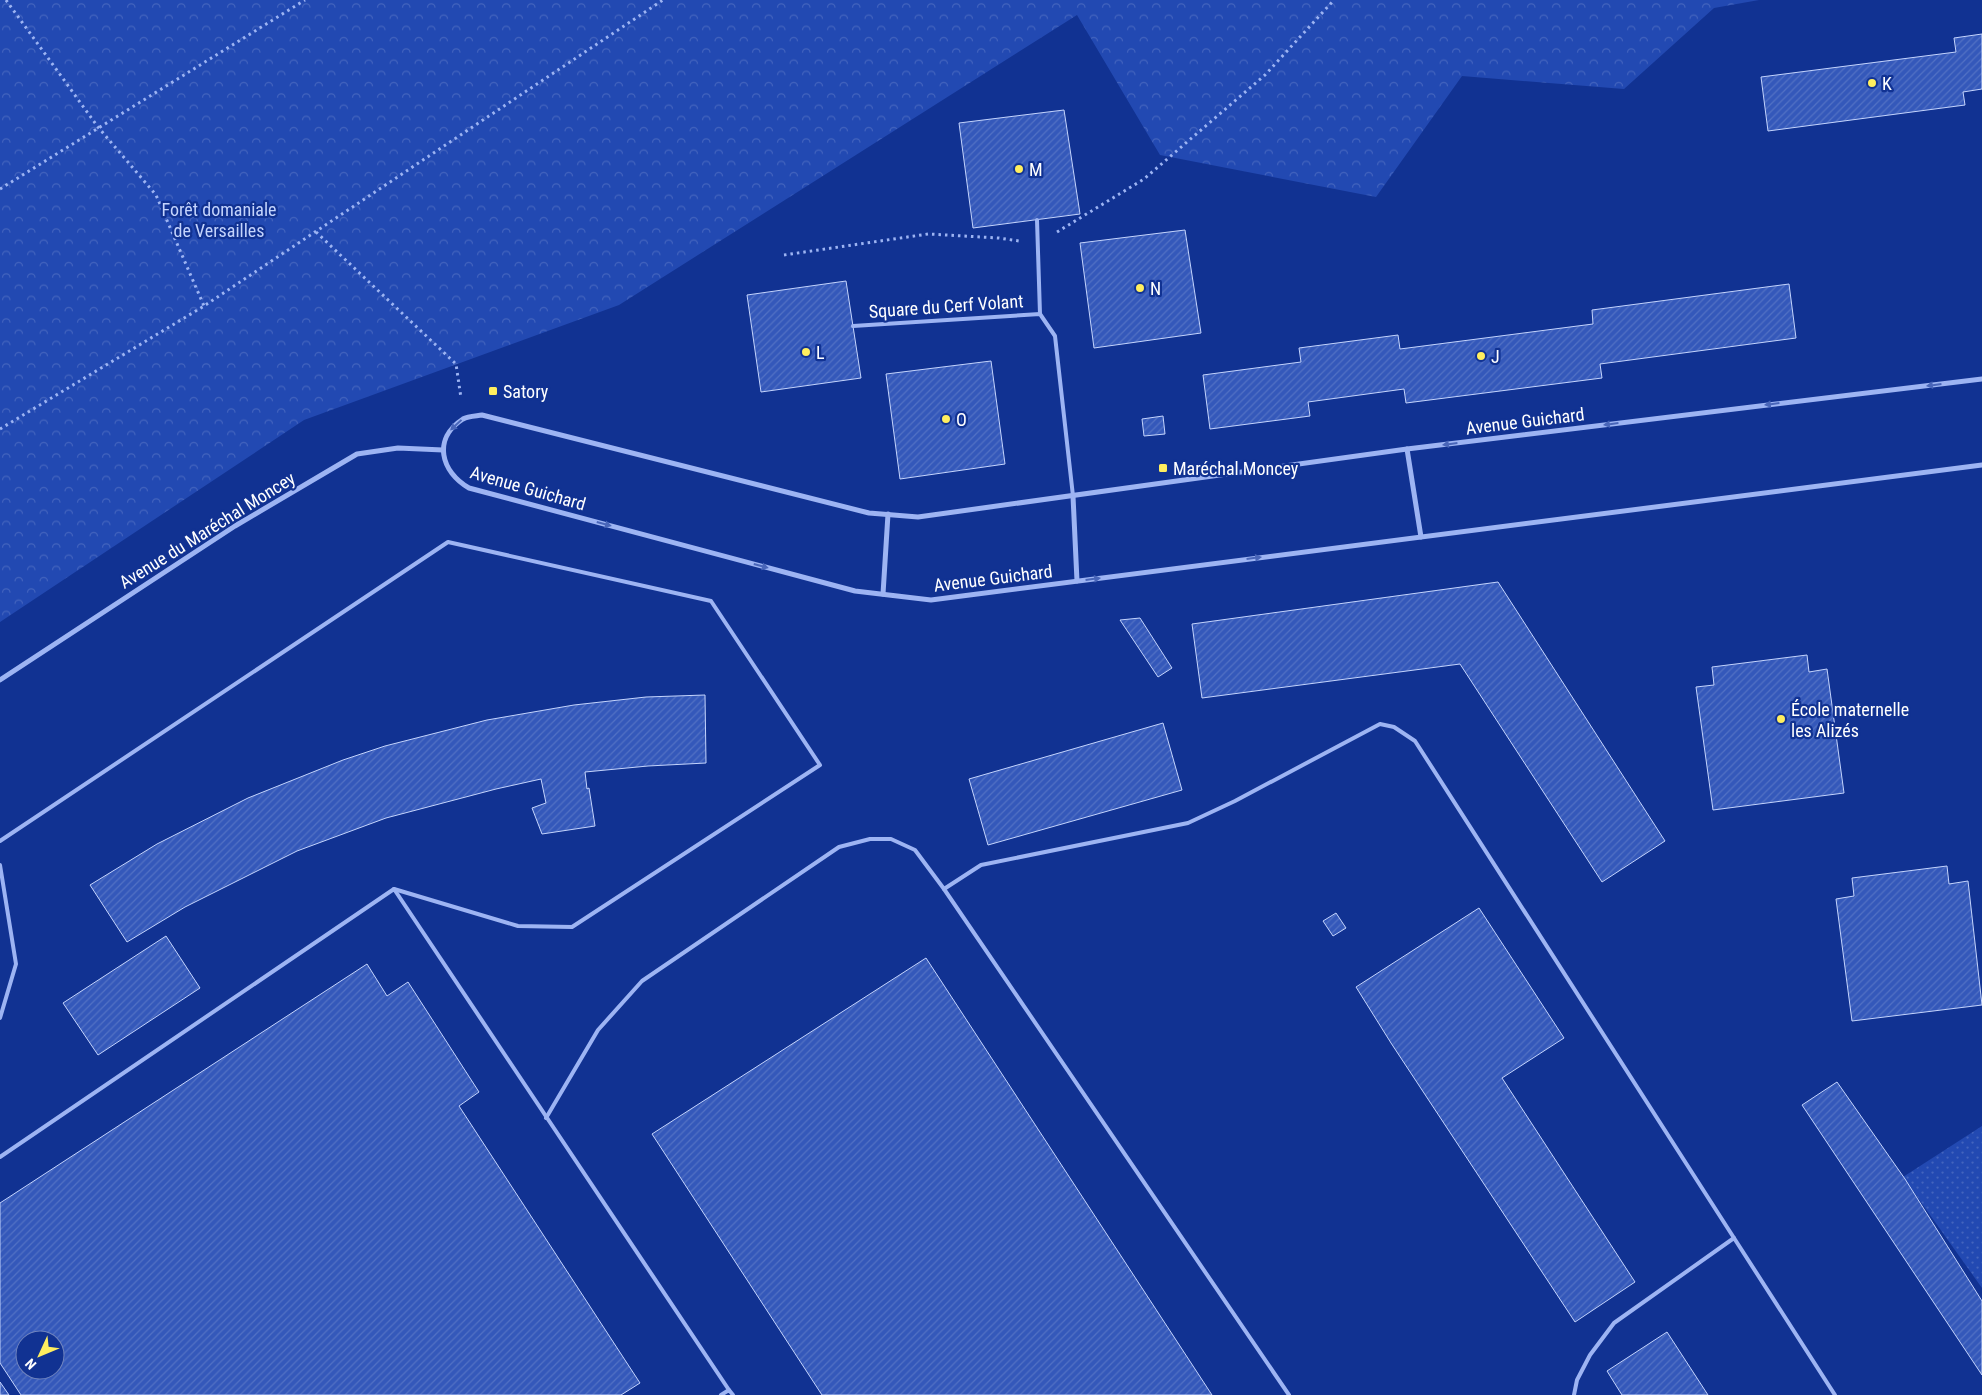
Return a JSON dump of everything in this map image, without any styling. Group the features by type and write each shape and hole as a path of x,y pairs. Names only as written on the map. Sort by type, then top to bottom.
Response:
{"street":[{"name":"Avenue Guichard","path":"464,418 482,415 868,513 918,517 1407,449 1982,379"},
{"path":"443,450 446,439 452,429 464,418"},
{"name":"Avenue du Maréchal Moncey","path":"0,680 235,526 357,454 398,448 443,450"},
{"path":"1407,449 1421,537"},
{"name":"Avenue Guichard","path":"443,450 448,469 457,481 469,488 855,591 932,600 1982,465"},
{"name":"Avenue Guichard","path":"1073,496 1077,581"},
{"path":"883,594 888,514"}],"lane":[{"name":"Square du Cerf Volant","path":"1037,220 1040,314 1055,336 1073,496"},
{"name":"Square du Cerf Volant","path":"853,326 1040,314"},
{"path":"0,841 448,542 712,601 820,765 572,927 518,926 394,889"},
{"path":"944,889 981,865 1188,823 1235,801 1380,724 1394,727 1415,741 1835,1395"},
{"path":"546,1118 598,1030 642,981 839,846 870,839 891,839 915,850 944,889 1289,1395"},
{"path":"0,865 16,964 0,1018"},
{"path":"394,889 733,1395"},
{"path":"0,1158 394,889"},
{"path":"1574,1395 1577,1380 1590,1355 1614,1323 1734,1238"},
{"path":"721,1395 729,1390"}],"path":[{"path":"6,0 98,127 156,195 204,306"},
{"path":"0,189 305,0"},
{"path":"0,429 204,306 663,0"},
{"path":"784,255 928,234 999,238 1038,244 1144,179 1264,75 1334,0"},
{"path":"316,232 456,364 464,418"}],"green space":[{"name":"Forêt domaniale de Versailles","path":"0,0 1759,0 1714,8 1624,89 1462,76 1376,197 1160,155 1077,15 619,305 304,420 0,622"},
{"path":"1982,1126 1982,1288 1903,1177"}],"building":[{"name":"K","path":"1982,34 1982,89 1963,92 1965,105 1768,131 1761,77 1956,52 1954,38"},
{"name":"M","path":"1064,110 1080,214 973,228 959,123"},
{"name":"N","path":"1185,230 1201,333 1094,348 1080,243"},
{"name":"L","path":"846,281 861,378 761,392 747,295"},
{"name":"J","path":"1789,284 1796,338 1600,364 1602,378 1406,403 1404,389 1308,402 1310,416 1210,429 1203,375 1301,362 1299,348 1398,335 1400,349 1593,324 1592,310"},
{"name":"O","path":"991,361 1005,464 900,479 886,374"},
{"path":"1163,416 1165,434 1144,436 1142,419"},
{"path":"1498,582 1665,841 1602,882 1460,664 1202,698 1192,624"},
{"path":"1140,618 1172,668 1158,677 1120,620"},
{"path":"1807,655 1809,672 1827,669 1844,793 1713,810 1696,687 1714,685 1712,667"},
{"path":"705,695 706,763 585,772 595,826 542,834 532,808 546,803 541,779 496,789 386,818 297,851 185,907 127,942 90,885 157,844 248,798 343,760 385,746 487,720 574,705 646,697"},
{"path":"1163,723 1182,790 988,845 969,779"},
{"path":"1947,866 1949,884 1968,881 1982,1005 1852,1021 1836,899 1854,896 1852,878"},
{"path":"1479,908 1564,1038 1502,1078 1635,1282 1575,1322 1356,987"},
{"path":"1336,913 1346,928 1333,936 1323,921"},
{"path":"166,936 200,988 98,1055 63,1003"},
{"path":"926,958 1212,1395 822,1395 652,1134"},
{"path":"367,964 387,996 408,982 479,1092 459,1106 640,1383 621,1395 21,1395 0,1363 0,1203"},
{"path":"1837,1082 1905,1179 1982,1301 1982,1375 1802,1105"},
{"path":"1667,1332 1708,1395 1622,1395 1607,1371"},
{"path":"0,1382 9,1395 0,1395"}],"place":[{"name":"K","path":"1872,83"},
{"name":"M","path":"1019,169"},
{"name":"N","path":"1140,288"},
{"name":"L","path":"806,352"},
{"name":"J","path":"1481,356"},
{"name":"Satory","path":"493,391"},
{"name":"O","path":"946,419"},
{"name":"Maréchal Moncey","path":"1163,468"},
{"name":"École maternelle les Alizés","path":"1781,719"}]}
